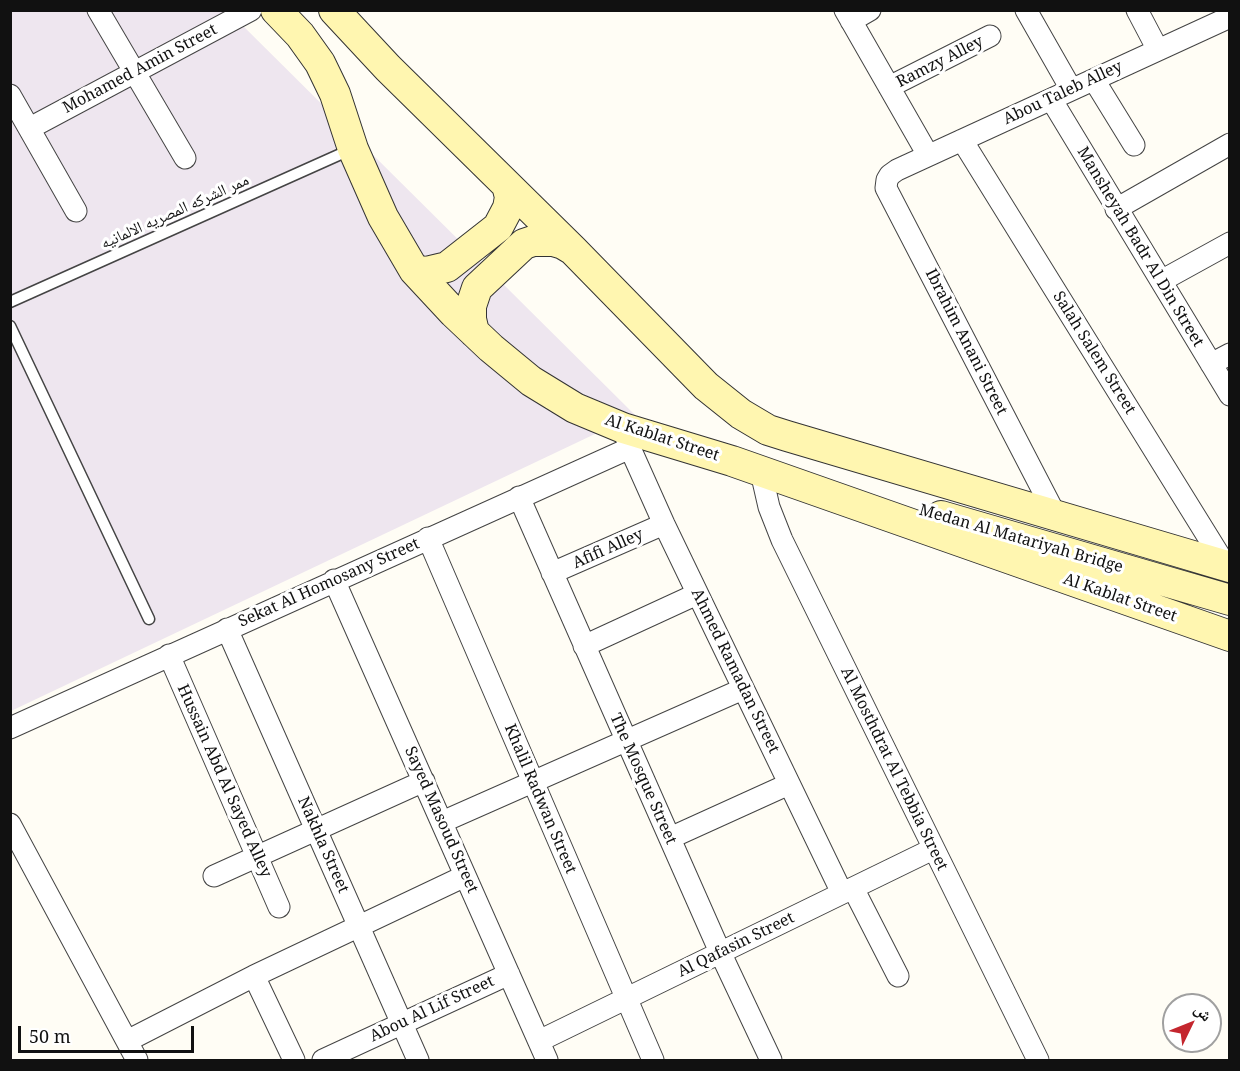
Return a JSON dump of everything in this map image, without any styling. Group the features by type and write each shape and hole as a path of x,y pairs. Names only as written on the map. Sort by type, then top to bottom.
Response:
{"main road":[{"name":"Al Kablat Street","path":"276,10 300,35 320,63 382,217 414,270 474,332 531,381 626,438 702,451 1230,636"},
{"path":"334,10 388,68 573,250 706,387 741,414 768,430 1228,566"},
{"path":"414,270 426,272 447,267 498,227 508,208 510,197 507,185"},
{"path":"474,332 471,306 477,288 524,244 533,241 553,241 573,250"},
{"name":"Medan Al Matariyah Bridge","path":"809,489 926,511 1230,600"}],"street":[{"path":"98,10 185,158"},
{"name":"Mohamed Amin Street","path":"30,128 251,10"},
{"path":"870,10 848,16 928,155"},
{"path":"1026,10 1071,90"},
{"path":"1137,10 1158,50"},
{"name":"Abou Taleb Alley","path":"897,170 1230,17"},
{"name":"Ramzy Alley","path":"889,87 990,36"},
{"path":"1094,80 1134,145"},
{"path":"10,95 76,211"},
{"name":"Mansheyah Badr Al Din Street","path":"1051,99 1230,395"},
{"name":"Salah Salem Street","path":"963,140 1228,566"},
{"path":"1116,209 1230,144"},
{"name":"Ibrahim Anani Street","path":"897,170 890,175 886,188 1056,516"},
{"path":"1161,281 1230,243"},
{"path":"1211,364 1230,354"},
{"name":"Sekat Al Homosany Street","path":"10,728 519,497 626,438"},
{"name":"Ahmed Ramadan Street","path":"626,438 664,524 789,784 847,891 898,976"},
{"name":"Al Mosthdrat Al Tebbia Street","path":"761,472 769,507 782,540 1038,1060"},
{"name":"The Mosque Street","path":"519,497 720,952 771,1060"},
{"name":"Afifi Alley","path":"552,573 664,524"},
{"name":"Khalil Radwan Street","path":"428,538 653,1060"},
{"name":"Sayed Masoud Street","path":"334,580 547,1060"},
{"path":"584,646 697,594"},
{"name":"Nakhla Street","path":"227,629 418,1060"},
{"name":"Hussain Abd Al Sayed Alley","path":"169,655 279,907"},
{"path":"442,822 743,689"},
{"path":"214,876 424,781"},
{"path":"670,838 789,784"},
{"path":"10,824 137,1060"},
{"name":"Al Qafasin Street","path":"539,1041 933,849"},
{"path":"127,1041 254,976 465,876"},
{"name":"Abou Al Lif Street","path":"323,1060 509,974"},
{"path":"254,976 294,1060"}],"lane":[{"name":"ممر الشركه المصريه الالمانيه","path":"10,302 353,148"},
{"path":"10,327 148,619"}],"shaded area":[{"path":"11,11 228,11 635,415 11,711"}]}
